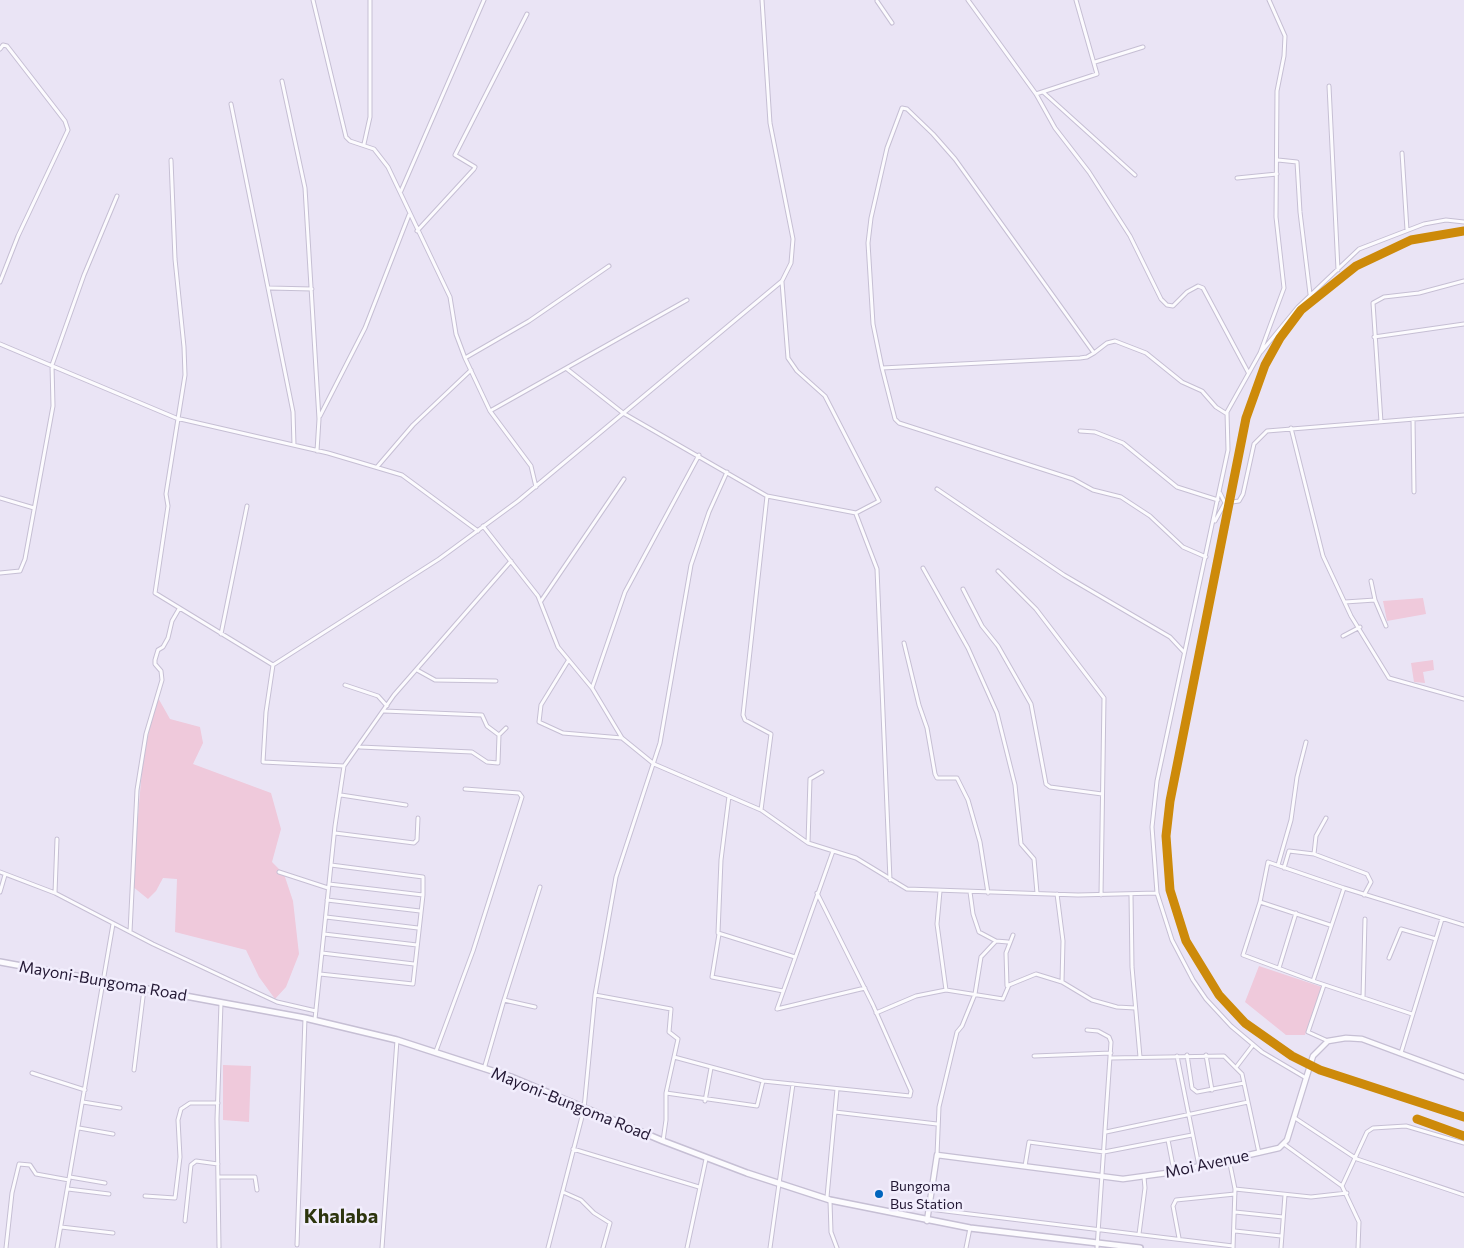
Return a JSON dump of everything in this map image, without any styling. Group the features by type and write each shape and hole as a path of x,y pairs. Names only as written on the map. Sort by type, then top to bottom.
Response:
{"main road":[{"name":"Mayoni-Bungoma Road","path":"0,962 305,1018 397,1040 484,1069 663,1141 779,1184 828,1199 970,1228 1097,1246 1140,1248"}],"street":[{"path":"313,0 346,137 380,155 450,297 456,334 465,358 490,411 531,466 536,487"},
{"path":"364,145 370,117 370,0"},
{"path":"400,192 483,0"},
{"path":"344,765 264,762 266,712 273,665 478,531 536,487 782,281 791,263 793,239 770,123 762,0"},
{"path":"878,0 892,23"},
{"path":"968,0 1036,94 1055,128 1089,172 1130,236 1161,299 1167,305 1173,306 1187,292 1198,286 1203,288 1248,372"},
{"path":"1036,94 1096,75 1095,62 1076,0"},
{"path":"1260,353 1284,288 1276,217 1277,91 1285,44 1283,28 1269,0"},
{"path":"417,231 474,169 455,155 527,14"},
{"path":"0,49 3,45 7,46 65,121 68,130 18,236 0,282"},
{"path":"1095,62 1143,47"},
{"path":"282,81 305,188 319,419 316,451"},
{"path":"1329,86 1338,270"},
{"path":"1042,92 1135,175"},
{"path":"231,104 270,288 293,412 294,446"},
{"path":"1094,353 955,159 933,134 903,107 887,148 871,218 868,243 873,324 882,368 898,422 1072,479 1093,490 1121,497 1150,516 1183,547 1206,557"},
{"path":"1402,153 1407,230"},
{"path":"171,160 175,259 185,375 176,418 166,494 168,506 155,593 220,635 273,665"},
{"path":"1278,160 1298,162 1300,212 1310,295"},
{"path":"1237,178 1277,174"},
{"path":"0,573 17,572 21,569 53,406 52,365 84,275 117,196"},
{"path":"319,419 365,328 409,215"},
{"path":"1306,1078 1253,1045 1219,1015 1193,980 1172,940 1157,893 1153,804 1228,450 1227,414 1248,372 1260,353 1310,295 1363,246 1407,230 1446,220 1464,222"},
{"path":"465,358 529,321 609,266"},
{"path":"567,369 623,413 767,496 856,513 879,501 825,396 797,371 788,358 782,281"},
{"path":"1381,422 1372,305 1376,300 1398,294 1419,293 1464,281"},
{"path":"270,288 312,289"},
{"path":"490,411 687,300"},
{"path":"1374,337 1464,324"},
{"path":"882,368 1080,358 1094,353 1111,341 1146,353 1182,382 1202,391 1216,407 1227,414"},
{"path":"0,344 176,418 377,467 410,480 478,531"},
{"path":"377,467 413,425 471,370"},
{"path":"1225,503 1236,503 1243,494 1254,444 1266,431 1464,415"},
{"path":"1413,419 1414,492"},
{"path":"1291,428 1318,543 1351,616 1389,678 1464,699"},
{"path":"1080,431 1095,432 1123,443 1177,487 1218,500"},
{"path":"592,688 618,609 629,584 699,455"},
{"path":"548,1248 584,1108 595,995 616,877 654,764 691,565 709,513 727,472"},
{"path":"540,602 624,479"},
{"path":"938,489 1064,575 1170,638 1185,651"},
{"path":"1220,491 1225,503"},
{"path":"760,810 771,734 745,720 743,715 767,496"},
{"path":"0,498 34,507"},
{"path":"1214,522 1225,503"},
{"path":"220,635 247,506"},
{"path":"856,513 874,555 878,579 890,880"},
{"path":"483,526 540,602 553,638 568,661 592,688 622,738 654,764 760,810 808,843 863,862 899,886 916,891 1101,895 1157,893"},
{"path":"315,1020 334,833 344,765 360,747 367,732 387,706 511,561"},
{"path":"922,568 968,648 997,713 1015,785 1021,844 1034,859 1037,893"},
{"path":"998,571 1036,609 1104,698 1101,895"},
{"path":"1371,581 1375,600 1386,626"},
{"path":"963,589 982,626 998,646 1031,704 1047,786 1102,794"},
{"path":"1345,602 1375,600"},
{"path":"130,932 137,790 146,734 162,680 161,671 155,664 155,660 158,650 163,647 168,638 172,621 179,609"},
{"path":"1343,636 1359,627"},
{"path":"904,643 918,705 927,728 935,774 937,778 957,778 968,800 980,842 988,893"},
{"path":"568,661 541,705 539,722 563,733 622,738"},
{"path":"417,670 435,680 496,681"},
{"path":"345,686 378,696 387,706"},
{"path":"384,711 482,715 487,726 499,735"},
{"path":"360,747 472,752 477,758 498,763 499,735 506,728"},
{"path":"1278,866 1291,820 1297,777 1306,742"},
{"path":"808,843 810,779 822,772"},
{"path":"435,1053 473,951 522,797 519,793 465,789"},
{"path":"341,795 406,805"},
{"path":"729,796 721,860 719,934 711,977 783,991"},
{"path":"334,833 414,843 417,840 418,818"},
{"path":"1314,854 1316,836 1326,818"},
{"path":"55,893 57,839"},
{"path":"1284,868 1289,850 1314,854 1368,874 1371,882 1364,895"},
{"path":"833,851 778,1009 865,988"},
{"path":"1412,1014 1244,955 1260,902 1268,862 1364,895 1464,925"},
{"path":"320,974 412,985 423,895 423,877 331,865"},
{"path":"279,872 329,886 423,895"},
{"path":"0,873 55,893 113,924 277,1002 316,1011"},
{"path":"0,892 5,875"},
{"path":"484,1069 540,887"},
{"path":"1313,981 1344,888"},
{"path":"940,891 937,924 946,990"},
{"path":"674,1057 763,1081 911,1095 865,988 817,892"},
{"path":"970,892 973,914 979,932 996,941 1008,942"},
{"path":"1057,894 1063,941 1062,982"},
{"path":"1131,894 1135,1008 1140,1056"},
{"path":"327,900 420,911"},
{"path":"1260,902 1330,925"},
{"path":"1279,969 1296,914"},
{"path":"326,917 418,928"},
{"path":"1400,1055 1442,918"},
{"path":"1363,998 1365,919"},
{"path":"57,1248 113,924"},
{"path":"1389,958 1401,929 1436,939"},
{"path":"324,934 417,945"},
{"path":"719,934 795,957"},
{"path":"876,1013 916,996 946,990 1003,999 1007,988 1008,942 1013,935"},
{"path":"927,1221 937,1155 939,1128 937,1124 957,1032 962,1026 975,994 981,957 996,941"},
{"path":"322,953 414,964"},
{"path":"1007,988 1018,980 1036,974 1062,982 1092,1000 1117,1007 1135,1008"},
{"path":"1324,984 1308,1032 1328,1041 1346,1038 1362,1039 1464,1077"},
{"path":"134,1070 144,988"},
{"path":"595,995 671,1009 669,1032 678,1037 666,1093 663,1141"},
{"path":"504,1000 535,1007"},
{"path":"219,1246 218,1103 221,1003"},
{"path":"297,1245 305,1018"},
{"path":"1087,1030 1098,1031 1109,1037 1112,1058 1097,1246"},
{"path":"382,1248 397,1040"},
{"path":"1328,1041 1313,1056 1284,1144 1342,1186 1347,1193 1359,1222 1358,1248"},
{"path":"1237,1066 1253,1045"},
{"path":"1034,1056 1111,1053"},
{"path":"1187,1055 1192,1088 1197,1092 1244,1083"},
{"path":"1206,1055 1212,1090"},
{"path":"1177,1056 1199,1166"},
{"path":"1112,1058 1224,1056 1237,1066 1244,1083 1259,1154"},
{"path":"705,1101 711,1068"},
{"path":"32,1073 85,1090"},
{"path":"666,1093 705,1101 758,1106 763,1081"},
{"path":"770,1248 793,1084"},
{"path":"837,1089 828,1199 831,1232 837,1248"},
{"path":"83,1102 120,1108"},
{"path":"1106,1132 1248,1102"},
{"path":"145,1196 175,1198 180,1157 178,1120 181,1109 190,1103 218,1103"},
{"path":"834,1112 937,1124"},
{"path":"1294,1117 1357,1159 1464,1195"},
{"path":"1342,1186 1357,1159 1367,1132 1372,1128 1406,1126 1464,1143"},
{"path":"79,1128 113,1134"},
{"path":"1025,1168 1029,1142 1104,1152 1192,1135"},
{"path":"1168,1140 1174,1172"},
{"name":"Moi Avenue","path":"937,1155 1102,1178 1174,1172 1259,1154 1274,1150 1284,1144"},
{"path":"573,1149 699,1187"},
{"path":"687,1248 706,1157"},
{"path":"929,1209 1179,1238 1233,1247 1235,1189 1229,1160"},
{"path":"185,1221 191,1165 196,1161 218,1164"},
{"path":"6,1248 12,1193 19,1164 29,1164 38,1175 105,1183"},
{"path":"1139,1234 1145,1188 1143,1176"},
{"path":"218,1177 255,1177 257,1190"},
{"path":"68,1189 109,1194"},
{"path":"1235,1189 1319,1197 1347,1193"},
{"path":"563,1192 581,1200 594,1213 610,1223 603,1248"},
{"path":"1179,1238 1173,1206 1176,1200 1234,1194"},
{"path":"1281,1248 1286,1195"},
{"path":"1235,1212 1283,1217"},
{"path":"61,1227 113,1233"},
{"path":"966,1248 970,1228"},
{"path":"1234,1231 1281,1236"}],"shaded area":[{"path":"1423,598 1426,614 1387,621 1383,601"},
{"path":"1433,660 1434,670 1423,672 1425,683 1414,682 1411,663"},
{"path":"157,696 170,719 200,727 203,743 193,764 271,793 281,829 272,862 284,874 293,901 299,954 286,987 275,999 259,977 246,950 175,932 177,879 163,878 156,891 148,899 132,886 143,758"},
{"path":"1259,966 1322,987 1305,1035 1286,1035 1245,1002"},
{"path":"223,1065 251,1066 249,1122 223,1120"}],"transit line":[{"path":"1464,231 1411,240 1356,266 1301,310 1280,338 1265,365 1246,418 1170,801 1166,836 1170,890 1186,941 1219,995 1245,1023 1292,1056 1320,1070 1464,1117"},
{"path":"1417,1119 1464,1136"}],"place":[{"name":"Bungoma Bus Station","path":"879,1194"}],"district":[{"name":"Khalaba","path":"341,1216"}]}
